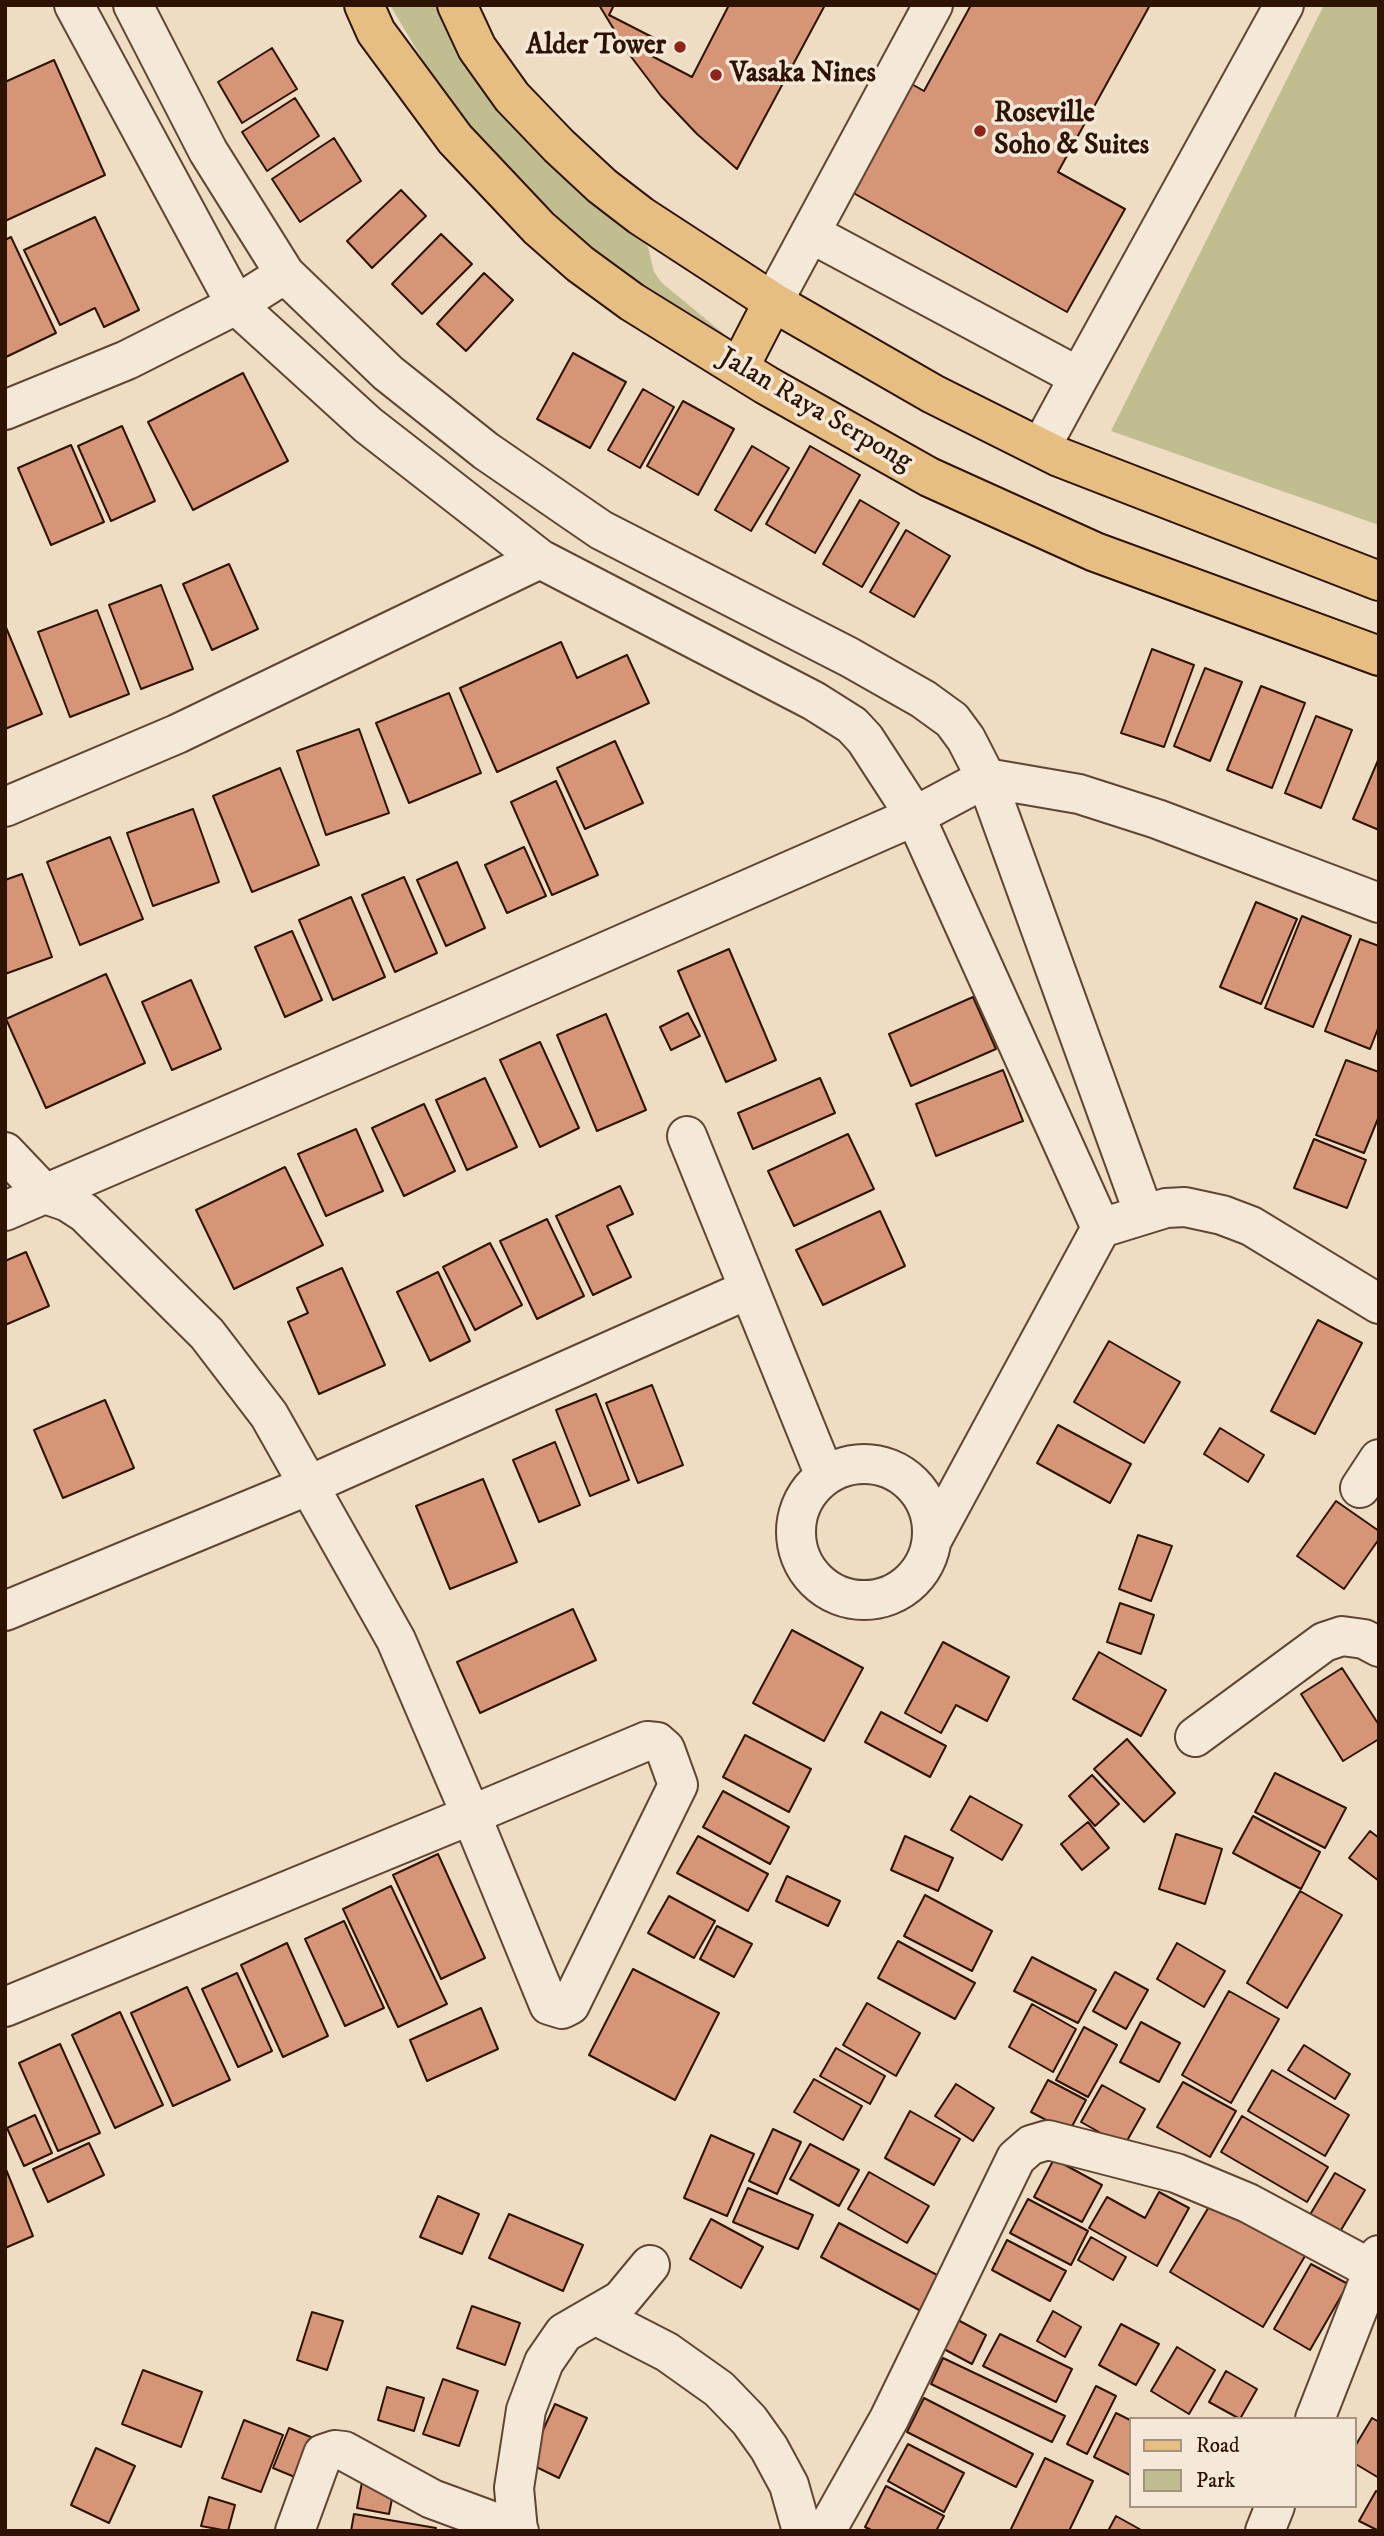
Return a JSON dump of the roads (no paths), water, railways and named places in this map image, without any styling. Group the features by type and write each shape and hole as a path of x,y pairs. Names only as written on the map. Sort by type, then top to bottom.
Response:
{"main road":[{"name":"Jalan Raya Serpong","path":"364,5 376,32 455,139 538,228 580,264 632,302 739,368 929,477 1095,552 1379,656"},
{"path":"457,5 477,48 498,78 559,146 641,216 773,302 933,394 1041,447 1379,581"},
{"path":"739,368 773,302"}],"street":[{"path":"75,5 236,305 368,425 540,559 814,701 852,725 876,753 915,816 1101,1228"},
{"path":"133,5 208,152 285,274 388,373 485,451 601,530 849,657 923,699 952,720 966,739 986,778 1144,1214"},
{"path":"773,302 933,5"},
{"path":"1041,447 1284,5"},
{"path":"810,233 1079,377"},
{"path":"5,410 127,360 236,305 285,274"},
{"path":"5,807 177,734 540,559"},
{"path":"5,1211 915,816 986,778 1079,794 1157,819 1379,903"},
{"path":"687,1136 825,1476"},
{"path":"5,1152 45,1194 68,1202 85,1213 207,1334 269,1415 396,1640 471,1815 549,2005 562,2009 570,2005 677,1790 665,1749 657,1742 647,1741 471,1815 5,2007"},
{"path":"932,1541 930,1518 923,1497 908,1480 889,1468 867,1464 845,1466 825,1476 807,1494 798,1517 796,1541 804,1565 819,1584 840,1596 864,1600 888,1596 909,1584 924,1564 932,1541 1101,1228 1144,1214 1185,1207 1251,1226 1379,1304"},
{"path":"5,1611 307,1486 749,1289"},
{"path":"1195,1737 1324,1642 1342,1636 1364,1639 1379,1647"},
{"path":"822,2531 831,2522 889,2419 1016,2158 1031,2145 1048,2140 1189,2178 1375,2262 1316,2417"},
{"path":"295,2531 323,2454 335,2450 344,2451 432,2499 519,2531 513,2488 526,2410 544,2361 564,2333 621,2300 650,2265"},
{"path":"595,2315 696,2370 734,2404 769,2448 789,2485 803,2531"},
{"path":"1265,2531 1274,2508"}],"place":[{"name":"Alder Tower","path":"680,47"},
{"name":"Vasaka Nines","path":"716,75"},
{"name":"Roseville Soho & Suites","path":"980,131"}]}
